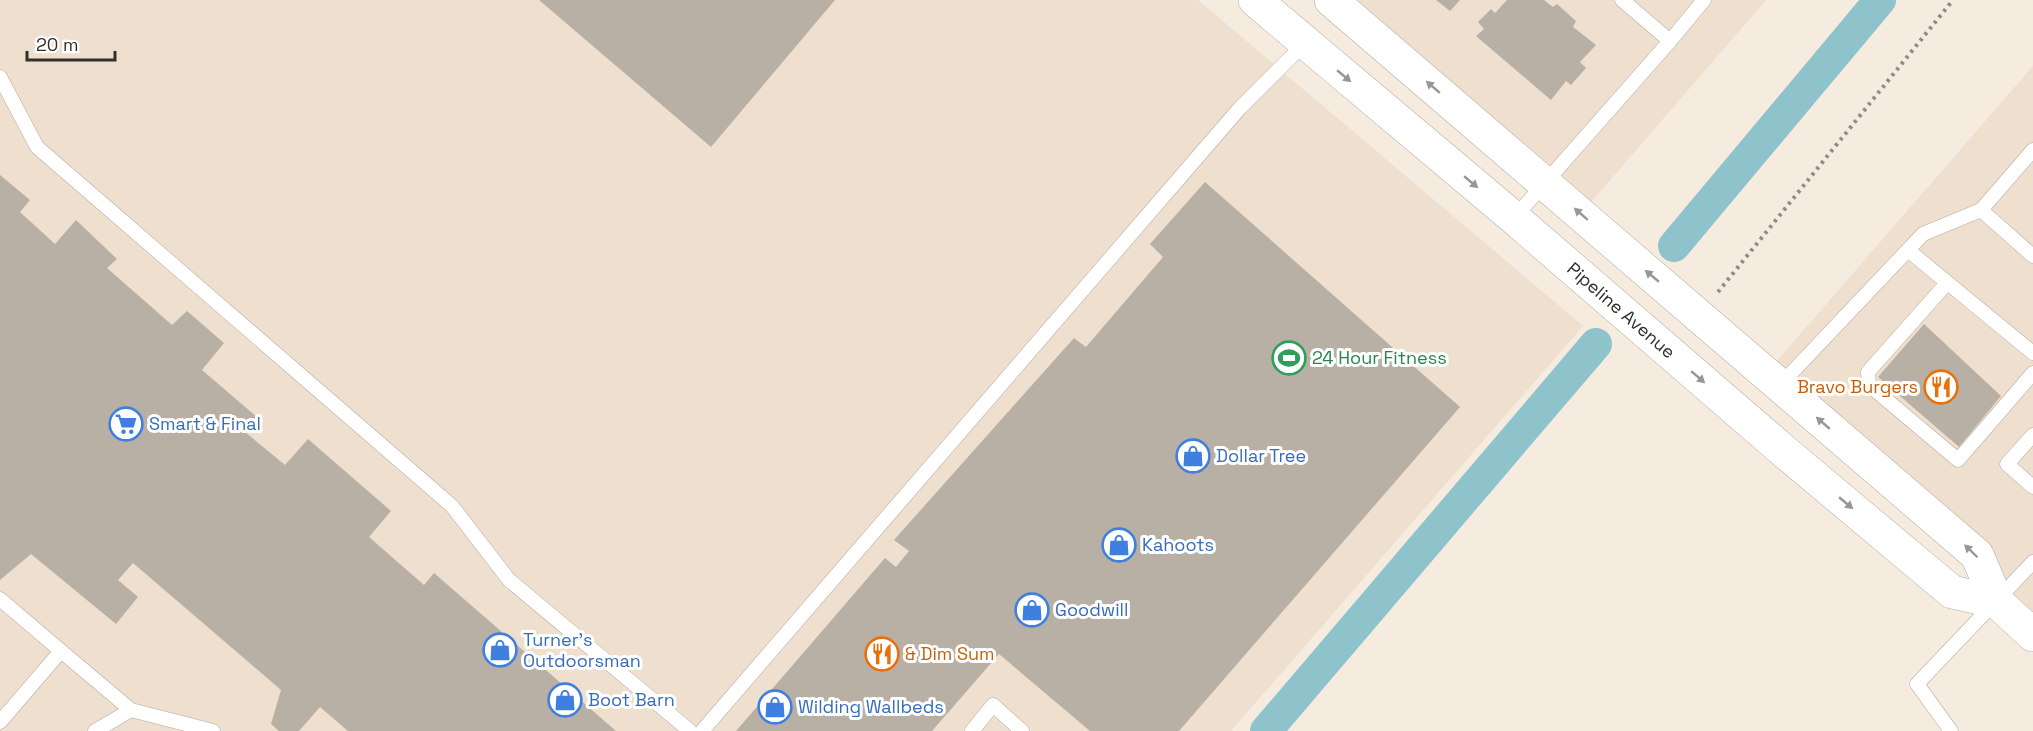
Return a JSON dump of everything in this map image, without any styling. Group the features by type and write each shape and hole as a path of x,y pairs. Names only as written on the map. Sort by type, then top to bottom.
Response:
{"main road":[{"name":"Pipeline Avenue","path":"1331,0 1977,555 1997,602 2033,635"},
{"name":"Pipeline Avenue","path":"1267,4 1305,43 1952,592 1997,602"}],"lane":[{"path":"1622,0 1670,40"},
{"path":"1514,218 1704,0"},
{"path":"702,731 1239,109 1305,43"},
{"path":"0,77 37,147 452,506 509,580 690,731"},
{"path":"1780,384 1923,234 1982,210 2033,150"},
{"path":"1982,210 2033,256"},
{"path":"1908,251 2033,353"},
{"path":"1947,283 1868,372 1869,385 1958,460 2033,373"},
{"path":"2033,435 2007,464 2033,487"},
{"path":"1951,731 1917,684 2033,562"},
{"path":"0,599 131,710 213,731"},
{"path":"0,722 61,651"},
{"path":"972,731 993,705 1022,731"},
{"path":"95,731 131,710"}],"path":[{"path":"1689,308 1953,0"}],"shaded area":[{"path":"0,0 1198,0 1583,326 1231,731 0,731"},
{"path":"1312,0 1766,0 1573,223"},
{"path":"2033,66 2033,618 1756,385"}],"building":[{"path":"539,0 835,0 711,147"},
{"path":"1436,0 1460,0 1450,11"},
{"path":"1507,0 1544,0 1553,7 1557,4 1576,21 1573,27 1596,45 1580,62 1586,68 1571,85 1566,81 1551,100 1476,36 1484,29 1478,22 1491,9 1495,13"},
{"path":"0,175 30,200 20,212 55,244 76,220 117,259 107,268 172,325 187,311 224,343 202,370 257,417 245,432 285,465 308,439 391,511 369,537 424,585 434,573 616,731 348,731 320,707 299,731 279,731 271,724 281,690 133,563 118,580 138,597 116,624 31,554 0,580"},
{"path":"1205,182 1460,407 1179,731 1090,731 999,654 932,731 736,731 885,558 896,567 909,551 894,540 1074,338 1086,347 1163,257 1150,244"},
{"name":"Bravo Burgers","path":"1924,324 2001,396 1959,447 1878,377"}],"waterway":[{"path":"1674,246 1880,0"},
{"path":"1266,731 1596,344"}],"place":[{"name":"24 Hour Fitness","path":"1289,358"},
{"name":"Bravo Burgers","path":"1941,387"},
{"name":"Smart & Final","path":"126,424"},
{"name":"Dollar Tree","path":"1193,456"},
{"name":"Kahoots","path":"1119,545"},
{"name":"Goodwill","path":"1032,610"},
{"name":"Turner's Outdoorsman","path":"500,650"},
{"name":"& Dim Sum","path":"882,654"},
{"name":"Boot Barn","path":"565,700"},
{"name":"Wilding Wallbeds","path":"775,707"}]}
